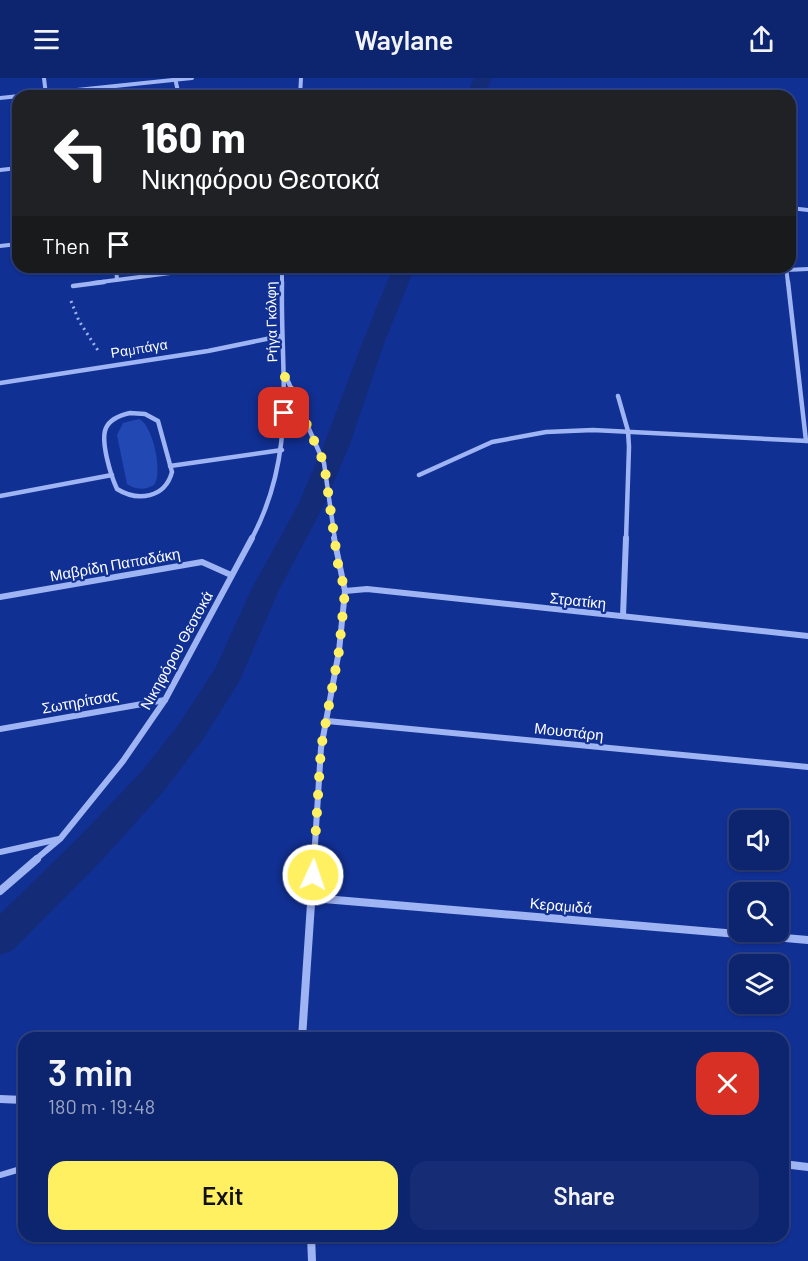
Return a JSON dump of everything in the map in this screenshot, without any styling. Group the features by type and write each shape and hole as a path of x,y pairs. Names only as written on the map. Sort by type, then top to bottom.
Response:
{"street":[{"path":"80,90 192,78"},
{"path":"116,273 117,280"},
{"path":"73,286 171,273"},
{"name":"Ρήγα Γκόλφη","path":"282,273 281,336 285,376"},
{"path":"419,476 473,449 512,436 566,430 628,431 807,441 788,273"},
{"name":"Ραμπάγα","path":"0,383 208,351 281,336"},
{"path":"285,376 324,463 338,564 345,591 343,620 321,748 302,1032"},
{"name":"Νικηφόρου Θεοτοκά","path":"0,891 60,838 123,761 165,700 259,525 275,483 282,450 285,376"},
{"path":"618,396 628,431 623,616"},
{"path":"130,413 145,414 158,422 170,466 171,479 166,486 159,492 140,497 130,496 117,489 112,475 105,438 106,428 116,418 130,413"},
{"path":"170,466 282,450"},
{"path":"0,496 112,475"},
{"name":"Μαβρίδη Παπαδάκη","path":"0,597 202,562 231,575"},
{"name":"Στρατίκη","path":"345,591 367,589 808,636"},
{"name":"Σωτηρίτσας","path":"0,729 165,700"},
{"name":"Μουστάρη","path":"327,721 808,767"},
{"path":"0,852 60,838"},
{"name":"Κεραμιδά","path":"312,898 808,940"},
{"path":"0,1099 18,1100"},
{"path":"789,1165 808,1167"},
{"path":"311,1242 312,1261"}],"lane":[{"path":"0,1175 18,1170"}],"path":[{"path":"73,286 70,299 78,321 100,354 100,367"}],"shaded area":[{"path":"139,419 149,430 157,460 157,479 154,485 140,489 127,484 117,435 123,423"}],"waterway":[{"path":"478,90 483,78"},
{"path":"0,938 91,848 153,781 190,733 228,673 265,590 312,503 337,444 402,273"}],"route":[{"path":"284,413 285,376 324,463 338,564 345,591 339,651 321,748 313,875"}]}
